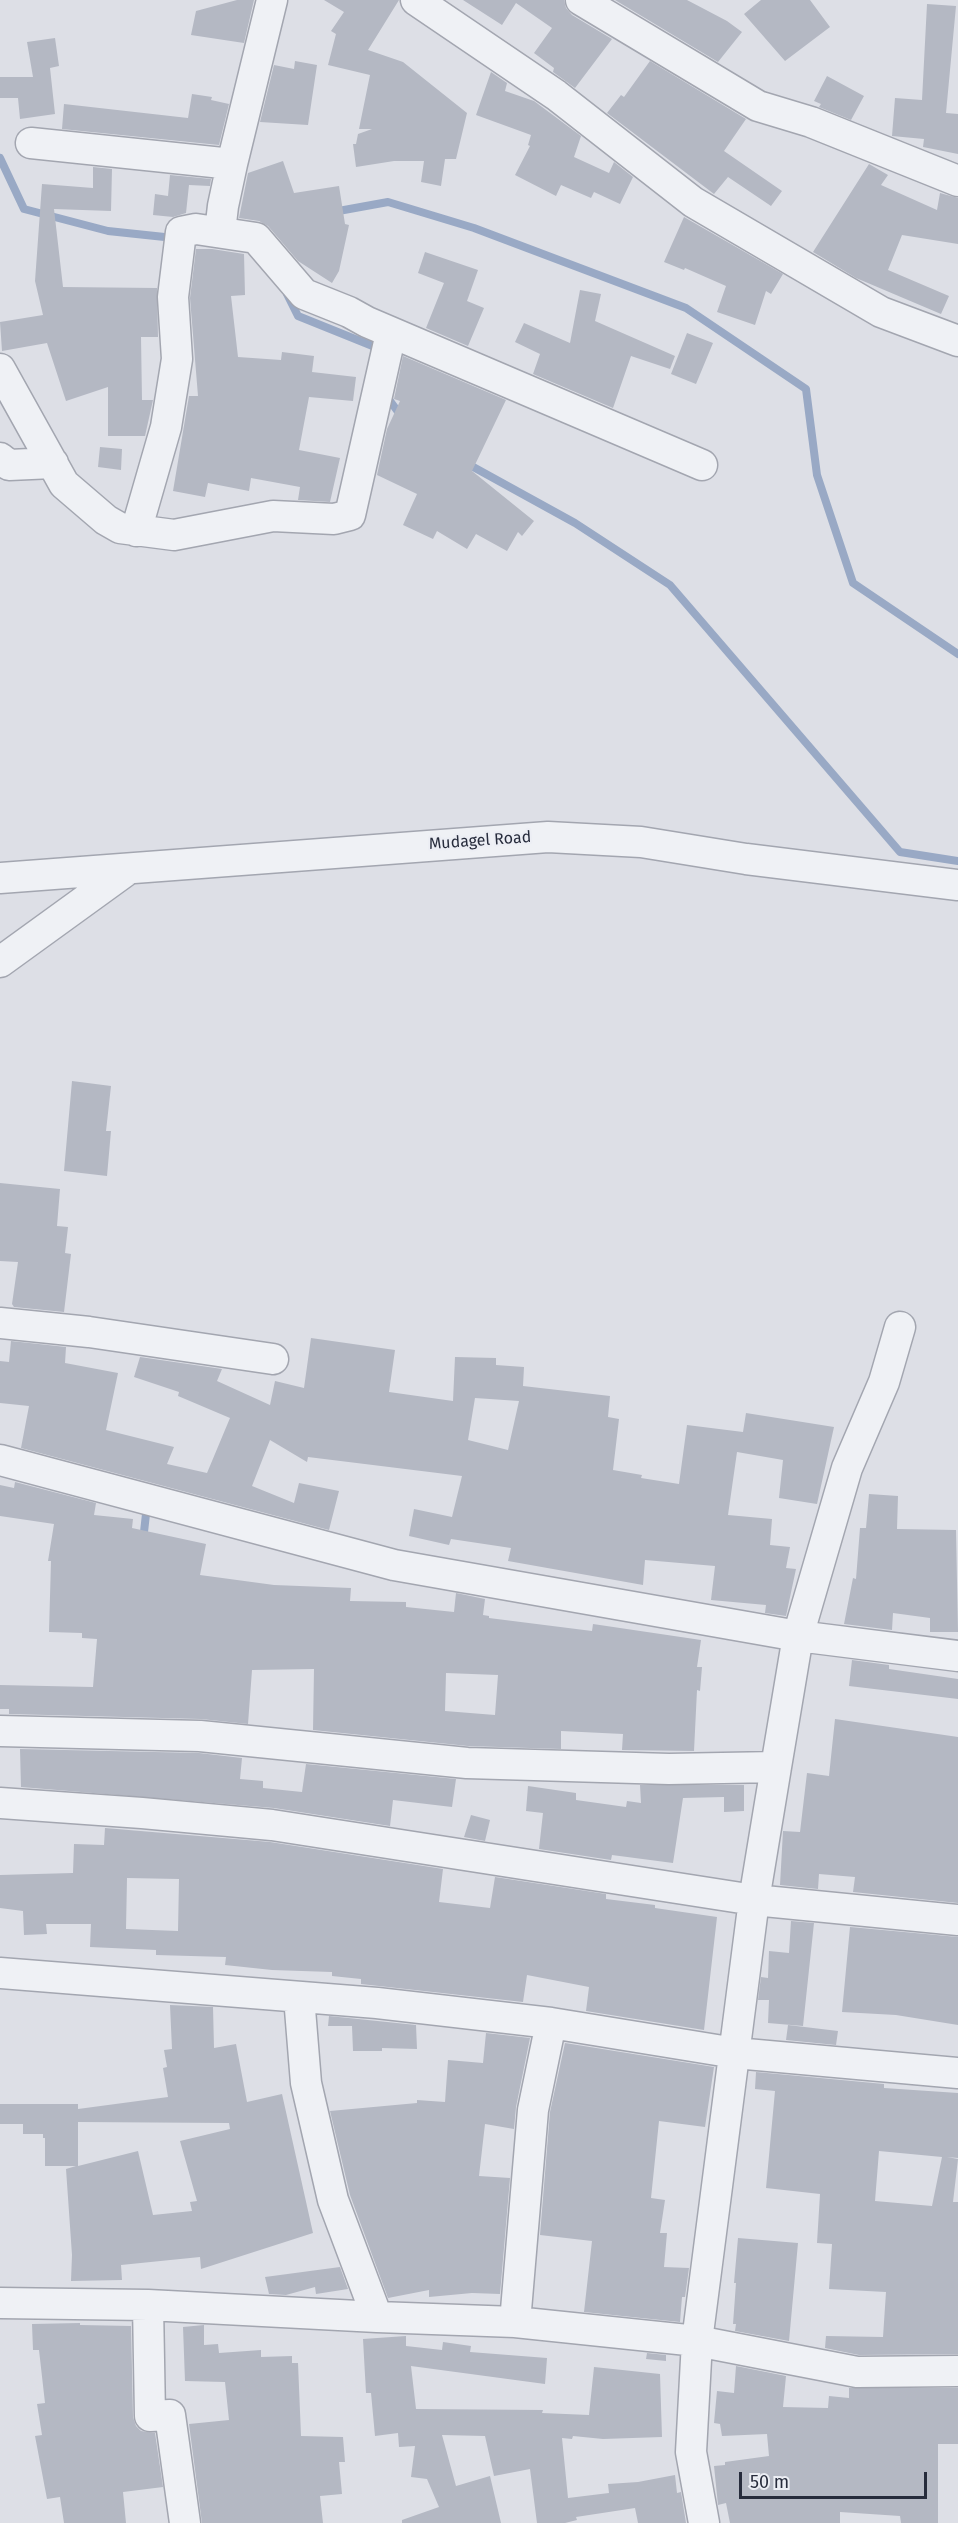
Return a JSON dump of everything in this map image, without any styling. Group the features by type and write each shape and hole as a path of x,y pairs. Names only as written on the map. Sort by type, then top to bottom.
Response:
{"street":[{"path":"220,232 232,164 272,0"},
{"path":"416,0 556,95 693,202 881,312 958,341"},
{"path":"581,0 758,105 810,122 958,181"},
{"path":"31,143 232,164"},
{"path":"136,531 166,428 177,359 173,297 181,232 196,229 256,238 304,294 702,465"},
{"path":"0,369 64,483 106,520 120,528 174,535 273,516 334,519 350,515 391,333"},
{"path":"0,458 9,465 53,463"},
{"name":"Mudagel Road","path":"0,878 548,837 641,842 746,860 958,885"},
{"path":"0,962 127,870"},
{"path":"0,1323 89,1332 273,1359"},
{"path":"704,2523 691,2452 697,2341 754,1900 798,1636 847,1468 884,1382 900,1327"},
{"path":"0,1461 394,1565 798,1636 958,1656"},
{"path":"0,1731 200,1736 467,1763 669,1769 776,1767"},
{"path":"0,1803 272,1825 754,1900 958,1920"},
{"path":"0,1973 299,1997 551,2023 735,2053 958,2073"},
{"path":"299,1997 306,2083 333,2200 377,2317"},
{"path":"515,2322 533,2110 551,2023"},
{"path":"0,2303 148,2305 515,2322 697,2341 857,2372 958,2371"},
{"path":"148,2305 150,2416 170,2415 185,2523"}],"building":[{"path":"237,0 254,0 244,43 191,35 196,11"},
{"path":"324,0 399,0 368,50 403,62 467,113 456,159 445,159 441,186 421,182 424,161 394,161 356,167 353,144 356,144 358,134 372,129 359,129 370,75 328,65 336,34 331,31 344,12"},
{"path":"463,0 564,0 566,8 572,15 612,39 575,88 553,72 554,68 534,53 552,28 516,3 502,25"},
{"path":"615,0 687,0 727,21 742,32 718,62"},
{"path":"761,0 810,0 830,27 785,61 744,14"},
{"path":"927,4 956,6 946,113 958,114 958,154 923,147 924,139 892,136 895,98 922,100"},
{"path":"55,38 59,66 50,68 55,114 20,119 18,98 0,98 0,77 33,77 27,42"},
{"path":"295,61 317,65 308,125 260,122 274,65 294,69"},
{"path":"650,61 746,119 724,151 782,191 771,206 728,177 714,194 607,113 621,95 624,97"},
{"path":"491,72 507,83 505,91 534,101 581,136 574,157 609,173 614,162 633,177 620,204 594,192 591,198 561,185 556,196 515,175 530,146 528,145 531,135 476,115"},
{"path":"827,76 864,96 851,120 819,107 821,104 814,101"},
{"path":"192,94 212,97 211,100 229,104 219,145 62,129 64,104 188,118"},
{"path":"283,161 294,193 339,186 345,224 349,225 339,271 332,283 298,261 268,226 259,221 239,218 248,173"},
{"path":"869,164 888,175 881,185 937,210 940,193 958,198 958,244 902,235 888,270 949,296 941,314 856,278 813,252"},
{"path":"93,167 112,169 111,211 54,209 63,287 157,288 158,337 141,337 142,400 153,400 145,436 108,436 108,387 66,401 47,343 2,351 0,322 43,315 35,281 42,184 93,188"},
{"path":"170,175 211,179 210,186 189,185 186,213 173,217 153,215 155,194 168,196"},
{"path":"684,217 783,274 771,294 766,291 755,325 717,312 726,286 685,268 684,270 664,262"},
{"path":"196,249 244,254 245,295 231,296 238,357 281,360 282,352 314,356 312,372 356,377 353,401 309,397 299,450 340,458 330,502 298,500 300,487 251,478 249,491 208,483 205,497 173,491 189,396 198,396 190,298"},
{"path":"425,252 478,270 467,301 484,308 468,346 426,328 444,283 418,273"},
{"path":"580,290 601,294 595,321 675,356 670,369 631,356 613,408 533,374 540,354 515,342 524,323 570,343"},
{"path":"687,333 713,343 696,384 671,374"},
{"path":"403,356 506,400 472,471 534,521 522,536 518,532 507,551 476,534 467,549 437,531 433,539 403,525 417,494 377,475 387,429 400,401 394,399"},
{"path":"100,447 122,449 121,470 98,467"},
{"path":"72,1081 111,1086 106,1131 111,1131 107,1176 64,1171"},
{"path":"0,1183 60,1189 57,1226 68,1227 65,1253 71,1254 64,1312 14,1307 12,1304 18,1262 0,1261"},
{"path":"311,1338 395,1350 389,1392 453,1401 455,1357 496,1358 496,1365 524,1367 523,1386 610,1396 608,1417 619,1419 613,1470 642,1475 641,1478 679,1484 687,1425 743,1432 746,1413 834,1427 817,1504 779,1498 783,1460 737,1452 728,1515 772,1519 770,1545 790,1547 786,1568 796,1569 786,1616 765,1613 766,1605 711,1600 715,1566 645,1560 643,1585 508,1561 511,1548 451,1539 449,1545 409,1536 414,1509 452,1517 462,1476 308,1457 307,1462 270,1440 252,1486 294,1503 299,1483 339,1491 329,1530 21,1448 29,1406 0,1403 0,1361 9,1362 11,1341 66,1347 65,1363 118,1373 106,1430 174,1447 167,1464 207,1473 230,1418 178,1396 179,1392 134,1377 140,1357 222,1369 217,1381 270,1405 275,1381 304,1388","holes":["475,1398 519,1401 508,1450 468,1440"]},
{"path":"15,1482 96,1503 94,1515 133,1519 132,1528 206,1544 200,1575 274,1585 351,1588 350,1601 406,1602 406,1607 454,1612 456,1593 485,1599 483,1615 489,1618 592,1631 593,1624 701,1640 697,1667 702,1667 700,1691 697,1690 694,1751 622,1750 623,1734 561,1731 561,1749 468,1746 313,1730 314,1669 252,1670 248,1724 201,1719 9,1714 9,1709 0,1709 0,1685 93,1687 97,1639 82,1638 82,1633 49,1632 51,1561 48,1561 54,1524 0,1516 0,1485 14,1488","holes":["446,1673 498,1675 495,1715 445,1711"]},
{"path":"869,1494 898,1496 897,1529 956,1530 958,1632 930,1632 930,1618 893,1613 892,1630 844,1624 853,1578 856,1579 860,1528 866,1528"},
{"path":"852,1660 889,1665 889,1669 958,1679 958,1699 849,1686"},
{"path":"835,1719 958,1737 958,1903 853,1892 855,1877 819,1874 818,1889 780,1885 783,1831 800,1832 807,1773 829,1776"},
{"path":"20,1749 199,1753 242,1758 240,1779 263,1781 263,1788 302,1792 306,1764 456,1779 452,1807 393,1800 390,1826 274,1808 21,1787"},
{"path":"640,1785 744,1785 744,1811 724,1812 724,1797 683,1798 673,1863 612,1855 611,1860 539,1849 543,1813 526,1811 528,1786 576,1793 576,1800 626,1807 627,1801 641,1803"},
{"path":"471,1815 490,1820 485,1841 464,1837"},
{"path":"105,1828 270,1842 443,1869 439,1902 490,1908 495,1877 606,1894 606,1899 655,1905 655,1908 717,1917 704,2030 586,2011 589,1987 527,1975 523,2002 361,1984 361,1979 332,1976 332,1972 272,1970 225,1965 226,1957 156,1955 156,1950 90,1947 91,1924 46,1924 47,1934 24,1935 23,1911 0,1908 0,1875 73,1873 74,1844 104,1845","holes":["127,1878 179,1879 178,1931 126,1929"]},
{"path":"791,1921 814,1923 803,2026 768,2023 769,2000 758,2000 761,1977 768,1978 769,1951 789,1953"},
{"path":"850,1927 958,1937 958,2025 896,2015 842,2012"},
{"path":"170,2005 213,2007 214,2048 236,2044 247,2102 282,2094 313,2233 201,2269 200,2257 121,2265 122,2280 71,2281 72,2255 66,2169 76,2166 45,2166 43,2134 23,2134 23,2124 0,2124 0,2104 78,2104 78,2109 168,2097 163,2068 167,2067 164,2050 172,2049","holes":["78,2122 229,2123 230,2129 180,2141 197,2201 190,2202 192,2211 153,2215 138,2151 78,2166"]},
{"path":"329,2016 416,2025 417,2049 382,2048 382,2051 353,2051 352,2026 328,2026"},
{"path":"788,2025 838,2031 836,2045 786,2040"},
{"path":"486,2033 530,2038 516,2107 514,2129 485,2124 479,2176 510,2178 500,2294 472,2293 429,2297 429,2290 388,2298 350,2195 330,2111 417,2103 417,2100 445,2102 448,2060 483,2063"},
{"path":"565,2043 714,2067 705,2127 659,2121 651,2198 665,2200 660,2233 667,2233 664,2267 689,2268 685,2297 682,2297 680,2322 584,2312 592,2241 540,2235 550,2112"},
{"path":"756,2072 884,2084 884,2088 958,2093 958,2158 947,2157 958,2159 953,2202 958,2202 958,2354 859,2355 825,2348 826,2336 883,2337 886,2292 829,2289 832,2244 817,2243 820,2194 766,2188 775,2091 755,2089","holes":["879,2151 942,2157 932,2206 875,2201"]},
{"path":"738,2238 798,2243 789,2341 735,2331 736,2324 733,2324 736,2283 734,2283"},
{"path":"340,2267 348,2289 316,2294 315,2287 286,2295 269,2294 265,2277"},
{"path":"80,2323 80,2325 131,2326 133,2417 136,2426 141,2431 155,2433 163,2487 123,2492 126,2523 64,2523 60,2497 47,2499 35,2436 42,2435 37,2404 45,2403 39,2350 33,2350 32,2324"},
{"path":"204,2325 204,2345 218,2344 219,2353 261,2350 261,2357 292,2356 292,2363 298,2363 301,2436 343,2437 345,2462 339,2462 342,2494 320,2496 323,2523 202,2523 189,2424 229,2420 225,2382 185,2381 183,2327"},
{"path":"406,2336 406,2346 442,2350 443,2342 471,2346 470,2352 547,2358 545,2384 411,2366 416,2409 543,2410 542,2413 589,2415 594,2367 660,2374 662,2437 603,2439 573,2436 572,2439 562,2438 568,2498 609,2493 608,2484 638,2482 675,2475 677,2493 681,2492 686,2523 638,2523 635,2508 576,2517 577,2520 565,2523 537,2523 530,2469 494,2476 485,2436 442,2435 456,2486 490,2476 501,2523 402,2523 402,2520 439,2507 427,2479 411,2477 415,2446 399,2447 398,2433 375,2436 371,2393 366,2393 363,2339"},
{"path":"647,2353 666,2355 666,2361 646,2359"},
{"path":"736,2366 786,2376 783,2407 828,2408 829,2396 849,2398 849,2388 958,2388 958,2444 938,2444 938,2523 901,2523 900,2516 840,2512 840,2523 730,2523 726,2503 718,2505 714,2466 725,2465 725,2462 769,2456 767,2434 722,2436 720,2424 714,2423 717,2391 734,2393"}],"waterway":[{"path":"0,158 24,209 108,231 174,238"},
{"path":"333,212 388,202 474,228 686,308 806,389 817,475 853,583 958,654"},
{"path":"287,294 298,316 375,347 374,354"},
{"path":"385,394 401,416"},
{"path":"466,463 575,523 670,585 900,852 958,861"},
{"path":"143,1541 147,1505"}]}
